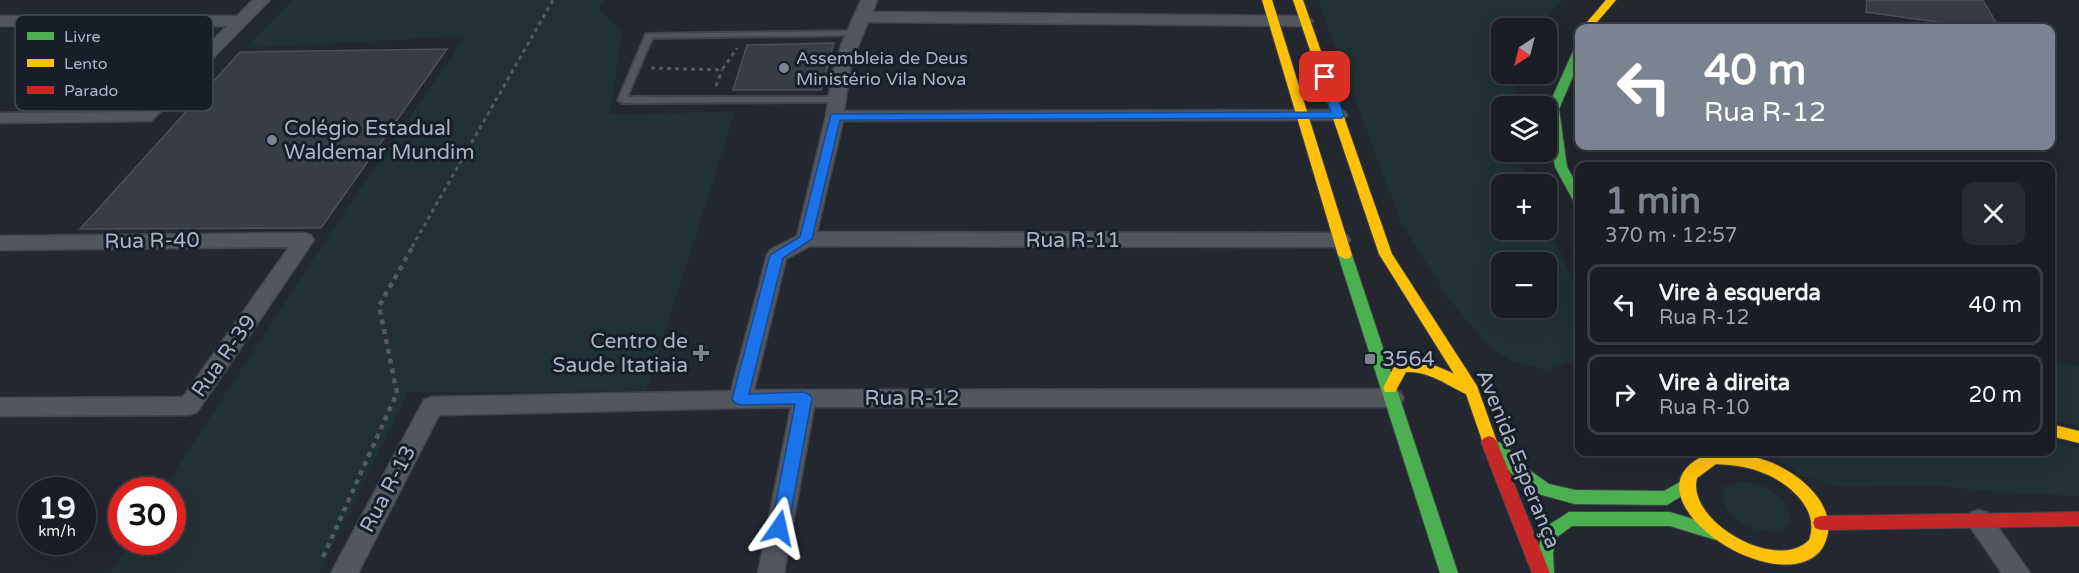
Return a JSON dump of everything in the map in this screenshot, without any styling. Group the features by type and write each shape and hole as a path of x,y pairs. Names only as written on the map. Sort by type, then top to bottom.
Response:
{"main road":[{"path":"1267,0 1340,240 1449,573"},
{"name":"Avenida Esperança","path":"1298,0 1386,254 1472,390 1487,437 1543,573"},
{"path":"1589,24 1611,0"},
{"path":"1575,58 1553,109 1561,167 1575,193"},
{"path":"1391,393 1401,367 1418,364 1437,369 1472,390"},
{"path":"2055,431 2079,436"},
{"path":"1487,437 1522,474 1544,489 1575,497 1667,498 1687,484"},
{"path":"1543,573 1550,533 1569,519 1670,519 1716,534 1747,551 1781,558 1798,557 1811,550 1820,541 1820,515 1812,501 1801,489 1768,467 1750,461 1706,456 1691,472 1687,484 1688,496 1694,509 1716,534"},
{"path":"1755,456 1768,467"},
{"path":"1821,524 2079,519"},
{"path":"1781,558 1789,573"}],"street":[{"path":"213,49 262,0"},
{"path":"740,399 777,255 806,239 854,33 867,9 1305,21"},
{"path":"213,21 241,21"},
{"path":"835,108 1338,115"},
{"path":"0,118 146,117 152,111"},
{"name":"Rua R-11","path":"806,239 1340,240"},
{"name":"Rua R-40","path":"0,243 304,240"},
{"name":"Rua R-39","path":"0,407 189,406 304,240"},
{"name":"Rua R-12","path":"432,406 804,398 1391,393"},
{"path":"771,573 804,398"},
{"name":"Rua R-13","path":"344,573 432,406"},
{"path":"1979,520 2018,573"}],"lane":[{"path":"835,108 622,100 649,36 854,33"}],"path":[{"path":"321,562 397,393 379,306 553,0"},
{"path":"636,68 722,70 745,35"}],"shaded area":[{"path":"292,0 605,0 599,9 622,31 610,114 735,112 646,391 408,392 320,573 110,573 122,555 186,555 186,477 171,477 340,218 466,36 245,48"},
{"path":"1318,0 1563,0 1546,18 1491,18 1491,84 1516,84 1516,96 1491,96 1491,162 1521,162 1523,174 1491,174 1491,240 1555,240 1575,285 1575,362 1545,370 1513,361 1491,348 1448,298 1401,222"},
{"path":"2055,362 2079,366 2079,426 2055,421"},
{"path":"2055,442 2079,447 2079,496 2008,493 1941,486 1836,487 1804,476 1771,456 2055,456"},
{"path":"1740,481 1758,485 1781,499 1787,506 1789,524 1779,530 1768,531 1755,529 1734,517 1726,508 1723,498 1726,487"}],"building":[{"path":"1867,0 1983,0 1997,24 1952,24 1866,12"},
{"name":"Assembleia de Deus Ministério Vila Nova","path":"834,43 821,90 733,90 747,45"},
{"name":"Colégio Estadual Waldemar Mundim","path":"447,49 321,228 80,229 187,111 213,111 213,82 240,52"}],"traffic: fast":[{"path":"1575,58 1553,109 1561,167 1575,193"},
{"path":"1345,255 1449,573"},
{"path":"1498,448 1522,474 1544,489 1575,497 1667,498 1687,484"},
{"path":"1545,573 1545,553 1550,533 1569,519 1670,519 1716,533"}],"traffic: slow":[{"path":"1267,0 1345,255"},
{"path":"1298,0 1386,254 1472,390 1489,442"},
{"path":"1590,24 1611,0"},
{"path":"1390,388 1401,367 1420,367 1452,379 1469,389"},
{"path":"2055,431 2079,437"},
{"path":"1714,458 1759,464 1776,471 1800,488 1813,504 1821,523 1817,542 1813,547 1795,557 1766,556 1737,547 1713,530 1692,504 1687,485 1694,471 1714,458"}],"traffic: jam":[{"path":"1489,442 1541,573"},
{"path":"1821,523 2079,519"}],"place":[{"name":"Assembleia de Deus Ministério Vila Nova","path":"784,68"},
{"name":"Colégio Estadual Waldemar Mundim","path":"272,140"},
{"name":"Centro de Saude Itatiaia","path":"701,353"},
{"name":"3564","path":"1370,359"}],"route":[{"path":"779,528 804,398 740,399 777,255 806,239 835,116 1338,115 1325,77"}]}
